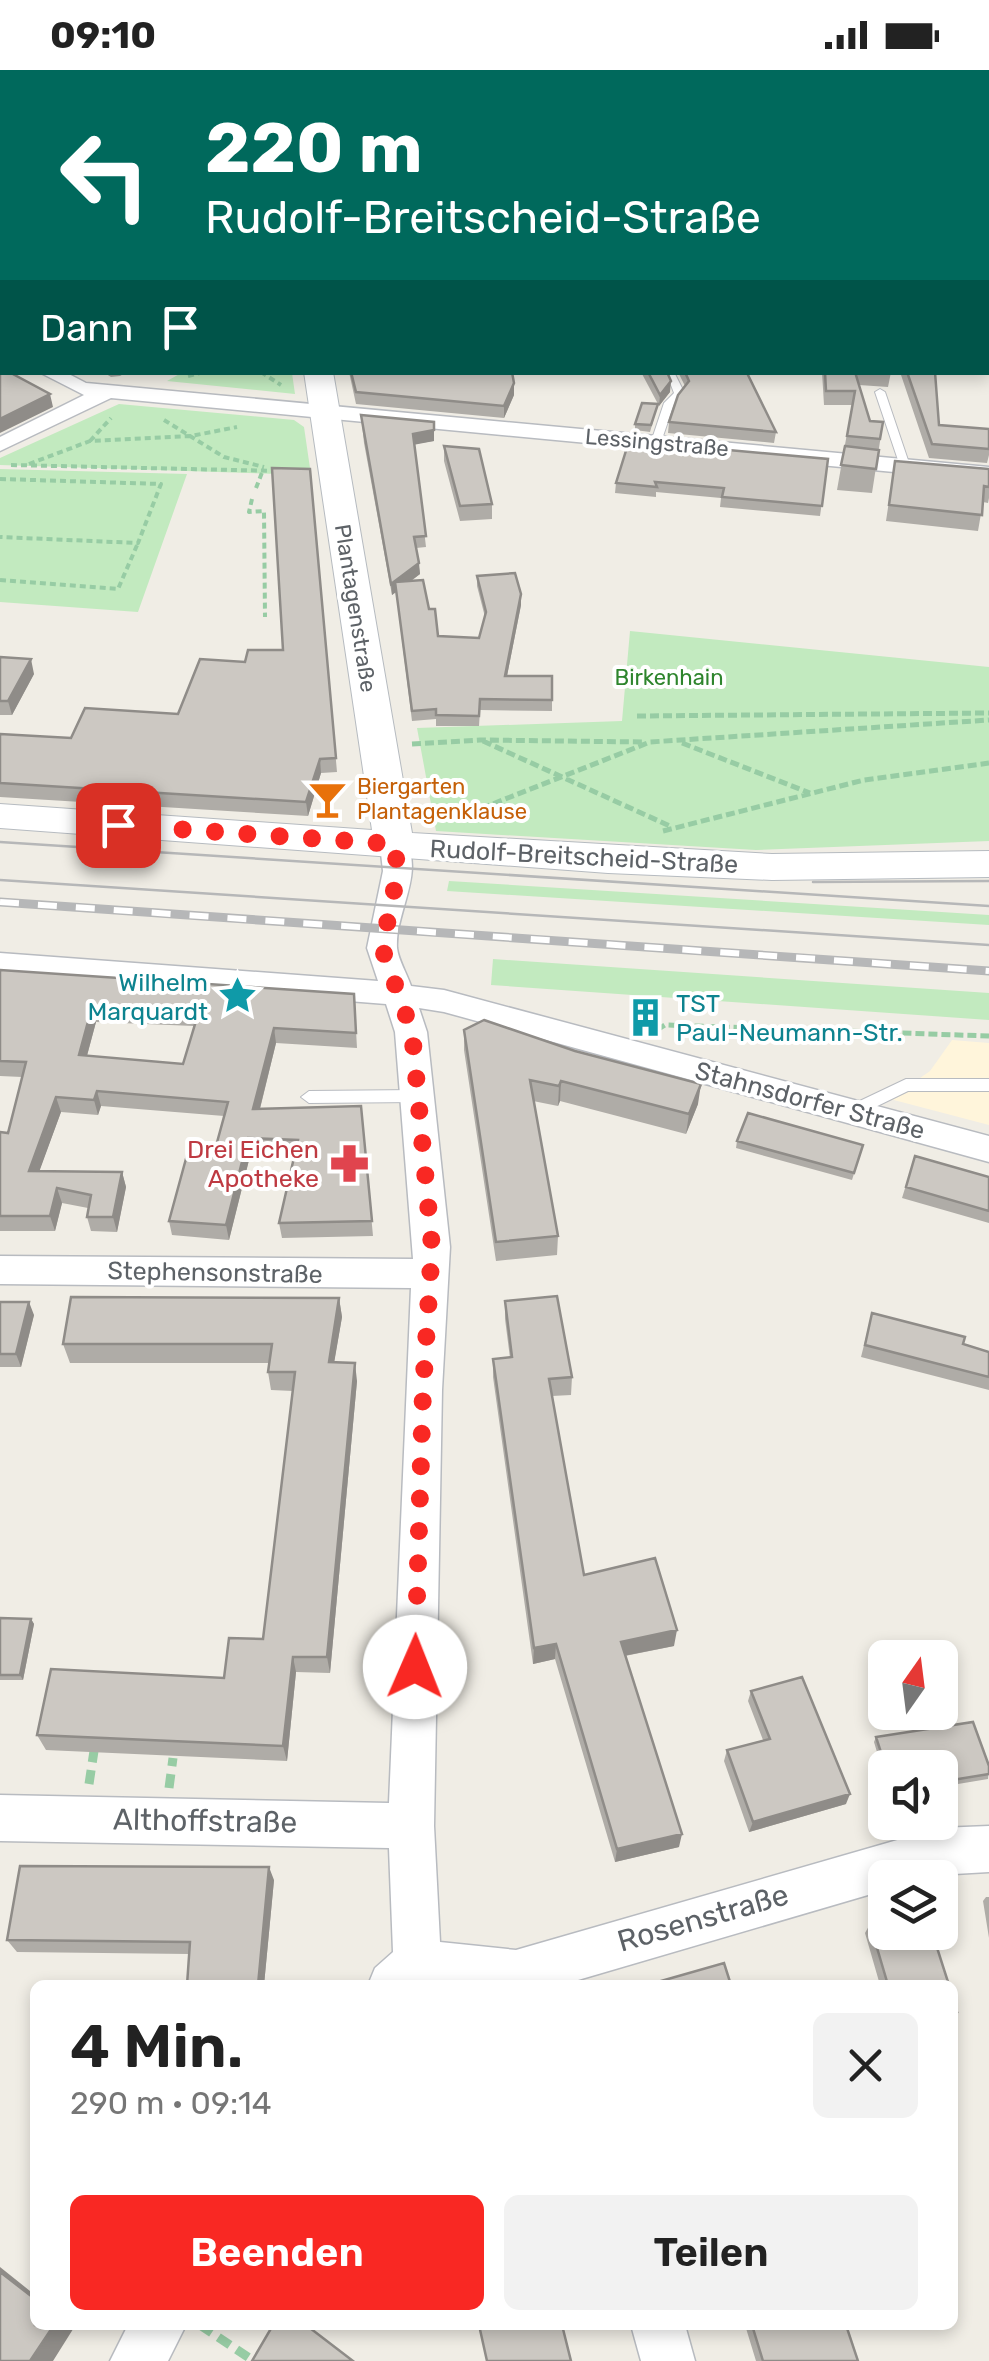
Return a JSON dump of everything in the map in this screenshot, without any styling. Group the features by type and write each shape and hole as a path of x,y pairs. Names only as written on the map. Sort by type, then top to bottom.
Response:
{"street":[{"name":"Lessingstraße","path":"55,375 81,389 989,474"},
{"path":"0,445 140,375"},
{"name":"Plantagenstraße","path":"318,375 378,748 411,846"},
{"name":"Rudolf-Breitscheid-Straße","path":"0,816 608,860 772,867 989,864"},
{"path":"404,1974 423,1390 432,1247 412,1032 382,948 398,871 411,846"},
{"name":"Stahnsdorfer Straße","path":"0,963 444,1000 989,1149"},
{"name":"Stephensonstraße","path":"0,1270 430,1274"},
{"name":"Althoffstraße","path":"0,1818 411,1826"},
{"name":"Rosenstraße","path":"404,1974 566,1972 939,1850 989,1848"},
{"path":"137,2361 156,2330"},
{"path":"659,2330 668,2361"}],"lane":[{"path":"656,442 669,403 680,394 670,375"},
{"path":"880,392 905,466"},
{"path":"850,1112 906,1085 989,1085"},
{"path":"310,1097 417,1096"}],"path":[{"path":"0,465 280,470 224,457 153,414"},
{"path":"90,441 114,416"},
{"path":"29,464 90,441 192,436 246,426"},
{"path":"256,488 262,470"},
{"path":"0,479 161,484 118,589 0,580"},
{"path":"252,499 250,512 276,511"},
{"path":"264,511 264,616"},
{"path":"0,537 138,543"},
{"path":"638,716 989,717"},
{"path":"378,748 480,740 650,742 989,717"},
{"path":"480,740 673,827"},
{"path":"676,740 811,794"},
{"path":"411,846 425,830 650,742"},
{"path":"608,860 633,842 673,827 864,780 989,763"},
{"path":"623,1050 664,1026 989,1036"},
{"path":"208,2330 254,2361"}],"shaded area":[{"path":"952,1040 989,1043 989,1125 890,1099 930,1071"}],"green space":[{"path":"178,375 292,375 295,394 167,381"},
{"path":"119,404 294,420 304,427 311,475 0,465 0,458"},
{"path":"0,469 187,474 138,612 0,602"},
{"name":"Birkenhain","path":"630,631 989,667 989,841 756,850 436,831 417,728 622,721"},
{"path":"449,881 989,915 989,925 447,891"},
{"path":"493,959 989,993 989,1020 491,985"}],"building":[{"path":"0,375 15,375 50,394 0,419"},
{"path":"352,375 513,375 514,383 504,406 356,392"},
{"path":"650,375 668,375 671,381 660,395"},
{"path":"686,375 748,375 776,432 669,422 678,395 689,381"},
{"path":"825,375 856,375 870,421 883,422 880,439 847,436 855,391 826,391"},
{"path":"908,375 935,375 939,425 989,429 989,449 932,444"},
{"path":"642,403 658,404 651,425 635,424"},
{"path":"361,415 434,422 434,430 413,434 426,536 414,537 419,563 391,584"},
{"path":"629,441 828,459 822,506 722,497 724,488 616,483"},
{"path":"444,446 479,449 492,504 460,506"},
{"path":"845,446 879,450 876,469 841,465"},
{"path":"895,461 989,469 982,515 889,505"},
{"path":"272,468 310,469 336,758 320,759 306,802 0,783 0,734 71,738 85,708 178,714 200,659 245,662 248,650 283,650"},
{"path":"515,573 521,594 505,676 552,676 552,700 480,699 479,716 436,715 436,709 412,711 395,582 423,580 429,609 435,609 438,636 479,638 486,612 477,576"},
{"path":"0,657 31,659 8,701 0,701"},
{"path":"0,970 354,994 356,1033 274,1028 253,1109 361,1106 372,1221 279,1223 298,1140 248,1138 226,1225 169,1221 187,1155 213,1157 228,1102 97,1091 94,1100 56,1097 29,1171 122,1172 113,1217 87,1217 91,1195 57,1188 50,1216 0,1216 0,1132 8,1133 26,1062 0,1061","holes":["92,1007 199,1011 183,1064 79,1055"]},
{"path":"484,1020 575,1051 701,1084 689,1114 561,1081 559,1086 530,1080 558,1236 496,1242 464,1030"},
{"path":"748,1113 863,1145 854,1173 737,1141"},
{"path":"915,1156 989,1177 989,1211 906,1187"},
{"path":"557,1296 572,1377 549,1379 584,1575 655,1558 677,1630 621,1642 682,1834 617,1849 556,1644 534,1648 493,1359 512,1357 505,1301"},
{"path":"71,1297 339,1298 329,1362 355,1363 327,1657 293,1657 283,1746 37,1735 51,1669 224,1678 229,1638 263,1639 295,1372 268,1372 272,1344 63,1344"},
{"path":"0,1302 29,1302 16,1354 0,1354"},
{"path":"872,1313 965,1337 963,1344 989,1352 989,1377 865,1345"},
{"path":"0,1618 31,1619 20,1675 0,1675"},
{"path":"802,1677 850,1794 753,1822 727,1750 770,1739 751,1691"},
{"path":"973,1722 989,1774 958,1779 958,1750 880,1750 876,1737 921,1730 958,1730 958,1724"},
{"path":"20,1866 269,1867 258,1980 187,1980 190,1942 7,1940"},
{"path":"878,1950 938,1950 947,1980 887,1980"},
{"path":"724,1963 729,1980 664,1980"},
{"path":"0,2272 30,2295 30,2330 51,2330 30,2361 0,2361"},
{"path":"270,2330 313,2330 353,2361 252,2361"},
{"path":"480,2330 563,2330 571,2361 487,2361"},
{"path":"754,2330 848,2330 858,2361 763,2361"}],"tram line":[{"path":"0,842 989,906"},
{"path":"0,880 989,945"},
{"path":"813,882 989,881"}],"railway":[{"path":"0,902 989,971"}],"place":[{"name":"Biergarten Plantagenklause","path":"327,799"},
{"name":"Wilhelm Marquardt","path":"238,996"},
{"name":"TST Paul-Neumann-Str.","path":"646,1017"},
{"name":"Drei Eichen Apotheke","path":"349,1163"}],"route":[{"path":"118,825 394,844 398,871 382,948 412,1032 432,1247 423,1390 415,1667"}]}
